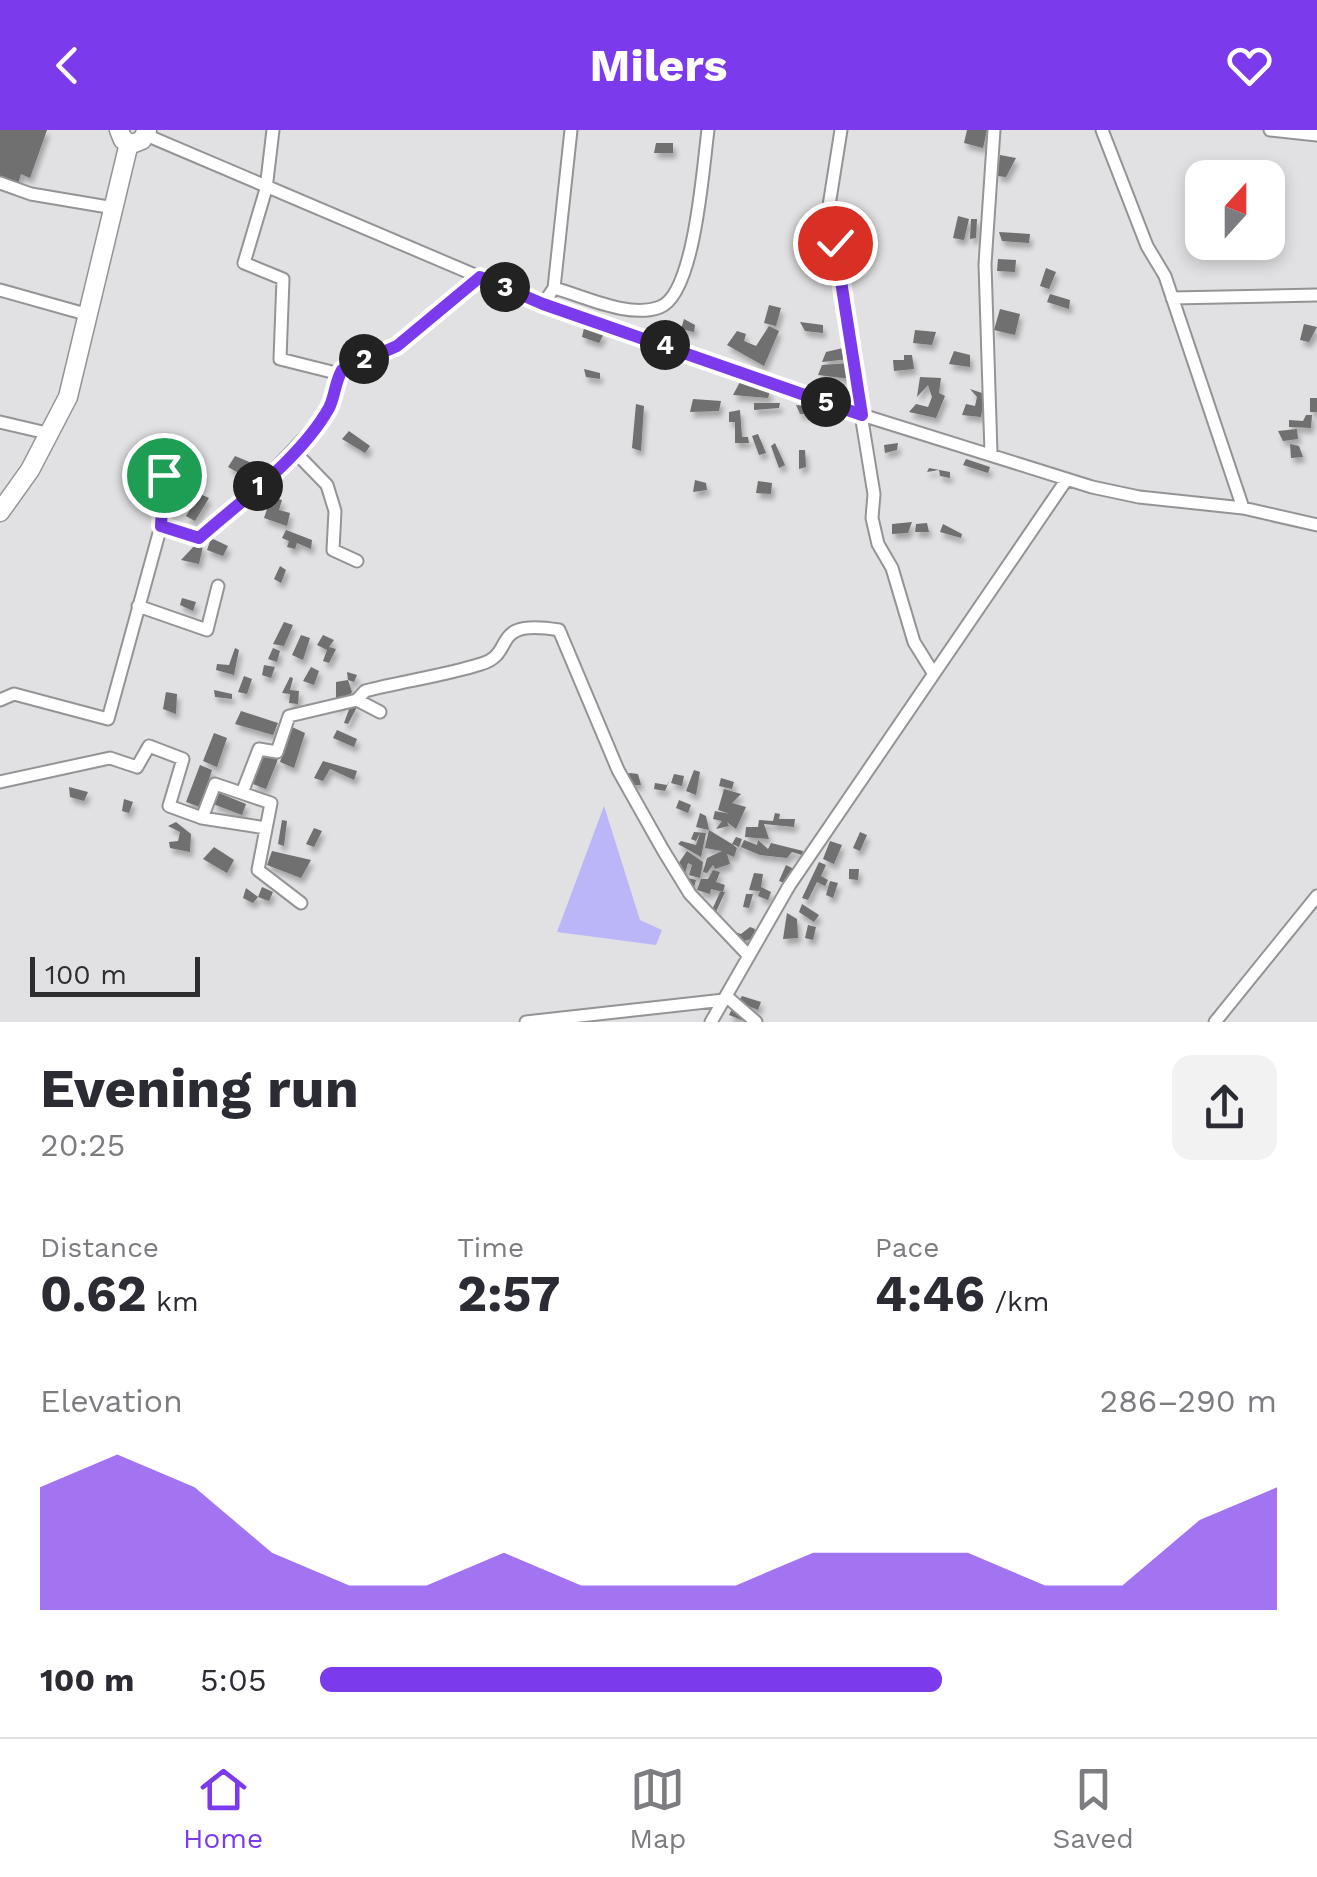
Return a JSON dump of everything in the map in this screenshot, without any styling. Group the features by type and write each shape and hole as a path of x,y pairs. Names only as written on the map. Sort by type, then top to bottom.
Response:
{"main road":[{"path":"0,511 51,434 68,397 135,135"}],"street":[{"path":"272,130 266,189 244,263 284,279 280,359 340,374"},
{"path":"543,304 554,288 571,130"},
{"path":"554,288 631,308 662,307 674,298 697,219 708,130"},
{"path":"842,130 828,212 862,415 878,544 892,568 914,642 932,672"},
{"path":"991,453 986,264 994,130"},
{"path":"1102,130 1172,298 1243,508"},
{"path":"1270,130 1311,133"},
{"path":"135,135 543,304 862,415 1067,479 1139,497 1243,508 1317,525"},
{"path":"0,183 32,194 114,208"},
{"path":"161,526 199,538 293,450 329,408 340,374 349,364 397,346 480,277"},
{"path":"0,290 89,315"},
{"path":"1172,298 1317,295"},
{"path":"0,422 51,434"},
{"path":"293,450 327,486 335,511 333,550 357,561"},
{"path":"0,700 14,694 108,719 161,526 164,475"},
{"path":"711,1022 789,886 1067,479"},
{"path":"138,606 207,630 218,586"},
{"path":"242,793 258,749 277,752 289,716 357,700 365,691 487,663 517,628 530,625 559,630 618,770 662,850 690,894 749,956"},
{"path":"357,700 380,712"},
{"path":"0,782 110,758 138,768 149,746 183,759 169,806 202,818 266,828"},
{"path":"202,818 215,784 271,803 258,870 300,903"},
{"path":"1215,1022 1317,896"},
{"path":"526,1022 725,998 756,1022"}],"shaded area":[{"path":"604,806 640,920 662,930 656,945 557,932"}],"building":[{"path":"0,130 47,130 30,178 21,174 18,184 0,178"},
{"path":"967,130 987,130 983,148 964,143"},
{"path":"656,143 673,143 673,153 654,153"},
{"path":"1000,155 1016,158 1006,177 997,176"},
{"path":"958,216 969,219 964,240 953,238"},
{"path":"971,219 977,219 976,238 970,239"},
{"path":"999,232 1030,234 1029,243 1002,241"},
{"path":"998,259 1016,260 1015,272 997,271"},
{"path":"1046,268 1056,272 1049,289 1040,286"},
{"path":"1050,294 1070,300 1069,309 1047,302"},
{"path":"769,305 781,308 776,326 764,323"},
{"path":"1000,309 1020,314 1015,335 994,330"},
{"path":"684,319 695,325 694,332 681,329"},
{"path":"800,322 823,325 823,333 805,331"},
{"path":"1304,324 1317,327 1309,342 1300,340"},
{"path":"769,326 779,331 764,366 727,345 737,331 746,334 744,341 756,346"},
{"path":"584,328 604,334 599,343 582,337"},
{"path":"915,330 936,332 932,345 913,343"},
{"path":"847,347 849,359 822,362 826,352"},
{"path":"954,351 970,355 970,367 949,364"},
{"path":"904,355 912,355 914,369 894,371 893,360 904,360"},
{"path":"850,363 851,379 818,375 822,365"},
{"path":"584,369 600,373 600,379 586,377"},
{"path":"920,377 941,378 939,393 945,396 936,418 909,412 916,404 928,407 932,397 928,385 917,397"},
{"path":"741,380 770,391 768,398 733,395"},
{"path":"827,383 850,391 845,401 822,393"},
{"path":"970,389 985,394 981,417 962,415 966,404 975,406 977,397"},
{"path":"1310,398 1317,398 1317,412 1310,412"},
{"path":"693,399 721,401 719,411 690,412"},
{"path":"754,403 780,403 779,408 754,410"},
{"path":"636,404 644,406 641,451 632,448"},
{"path":"796,405 821,408 819,415 800,414"},
{"path":"740,410 742,437 748,437 749,443 735,443 735,422 729,422 729,412"},
{"path":"1306,415 1312,415 1311,428 1289,427 1289,420 1303,421"},
{"path":"1297,429 1298,439 1283,441 1278,431"},
{"path":"349,431 370,446 365,453 342,439"},
{"path":"758,434 766,453 759,455 752,436"},
{"path":"775,443 785,465 779,468 771,446"},
{"path":"898,443 897,450 885,453 884,445"},
{"path":"1290,444 1299,446 1303,457 1291,458"},
{"path":"799,450 805,450 806,467 799,469"},
{"path":"235,456 252,463 246,477 228,467"},
{"path":"966,459 990,467 988,473 963,465"},
{"path":"929,468 950,472 950,478 940,476 939,470 927,472"},
{"path":"695,480 706,483 707,490 693,492"},
{"path":"758,481 772,483 771,494 756,493"},
{"path":"200,494 209,498 195,521 186,516"},
{"path":"271,497 282,500 279,510 290,513 287,526 264,518"},
{"path":"912,522 908,533 892,534 892,524"},
{"path":"927,523 929,532 915,532 916,524"},
{"path":"943,524 962,534 961,538 940,532"},
{"path":"286,530 312,540 311,549 297,543 295,549 287,547 289,541 282,538"},
{"path":"211,538 228,546 223,556 207,550"},
{"path":"196,544 203,546 199,564 181,560"},
{"path":"280,566 286,570 281,583 274,579"},
{"path":"182,598 196,602 193,611 180,605"},
{"path":"284,622 293,625 284,646 273,644"},
{"path":"301,635 310,638 303,660 292,655"},
{"path":"323,635 334,640 329,647 336,649 329,663 323,661 327,650 317,645"},
{"path":"235,648 239,650 234,675 216,670 217,664 229,665"},
{"path":"273,648 280,651 277,662 268,659"},
{"path":"264,665 275,667 271,678 262,675"},
{"path":"311,667 319,671 314,685 303,681"},
{"path":"244,676 252,679 247,694 238,692"},
{"path":"290,677 290,690 299,691 298,704 289,703 290,694 282,693"},
{"path":"348,680 352,692 336,710 336,682"},
{"path":"214,690 232,694 232,699 215,697"},
{"path":"166,692 177,694 176,714 163,709"},
{"path":"351,704 357,707 348,724 344,723"},
{"path":"241,711 278,723 273,735 235,724"},
{"path":"292,727 305,733 294,768 280,762"},
{"path":"337,730 357,739 354,747 333,738"},
{"path":"214,733 227,738 217,767 203,761"},
{"path":"263,754 278,759 266,789 253,784"},
{"path":"323,761 357,771 354,780 330,769 323,781 314,778"},
{"path":"200,765 212,770 200,807 186,802"},
{"path":"694,770 700,772 696,795 686,791"},
{"path":"638,774 641,785 629,785 623,776"},
{"path":"674,774 684,776 682,786 671,783"},
{"path":"721,778 734,782 732,789 719,786"},
{"path":"670,779 665,791 654,789 655,783 667,785"},
{"path":"69,787 88,792 84,801 70,797"},
{"path":"724,789 741,794 732,803 746,807 736,829 727,822 729,826 716,829 722,821 713,819 715,811 730,814 718,810"},
{"path":"219,793 246,804 242,815 213,804"},
{"path":"124,799 133,802 129,813 122,811"},
{"path":"679,800 691,805 688,813 676,808"},
{"path":"700,813 706,816 709,830 696,827"},
{"path":"775,813 780,814 779,819 795,819 794,827 764,824 769,839 745,837 746,827 758,827 759,820 773,821"},
{"path":"282,820 287,821 284,846 278,844"},
{"path":"176,822 191,834 190,852 170,848 169,842 178,841 180,832 168,826"},
{"path":"314,828 322,831 314,847 306,844"},
{"path":"709,830 737,848 734,857 727,854 730,864 715,869 713,865 707,873 703,872 707,858 722,851 705,848"},
{"path":"694,832 706,833 701,857 678,844 681,841 696,845 700,833 696,841 691,839"},
{"path":"860,832 867,835 860,851 853,848"},
{"path":"744,840 757,845 758,840 768,849 771,843 803,851 802,855 792,852 787,858 760,855 741,847"},
{"path":"830,841 842,845 834,864 823,859"},
{"path":"214,847 234,860 227,873 203,859"},
{"path":"272,851 311,860 301,878 267,865"},
{"path":"687,851 703,862 700,878 689,875 692,865 688,863 684,877 696,880 692,895 676,867"},
{"path":"819,862 826,865 821,876 828,880 825,886 817,882 808,900 802,898"},
{"path":"786,865 794,869 787,884 779,881"},
{"path":"849,869 859,869 858,880 849,879"},
{"path":"713,870 720,872 716,882 725,885 723,892 697,890 701,879 708,879"},
{"path":"754,873 763,874 761,887 771,892 768,900 758,896 760,891 749,890"},
{"path":"830,881 838,883 833,898 826,895"},
{"path":"262,887 273,892 269,901 258,897"},
{"path":"246,888 258,897 253,903 243,898"},
{"path":"720,892 725,892 716,912 712,910"},
{"path":"746,894 753,894 749,908 743,907"},
{"path":"802,904 819,915 814,922 799,912"},
{"path":"787,913 797,919 798,938 783,939"},
{"path":"808,925 816,927 813,940 805,938"},
{"path":"750,927 755,929 754,938 738,943 735,932 741,934"},
{"path":"742,996 761,1002 758,1010 738,1002"},
{"path":"733,1007 749,1019 747,1022 729,1015"}],"route":[{"path":"164,475 161,526 199,538 261,484 310,432 329,408 342,370 397,346 480,277 543,304 862,415 835,243"}]}
